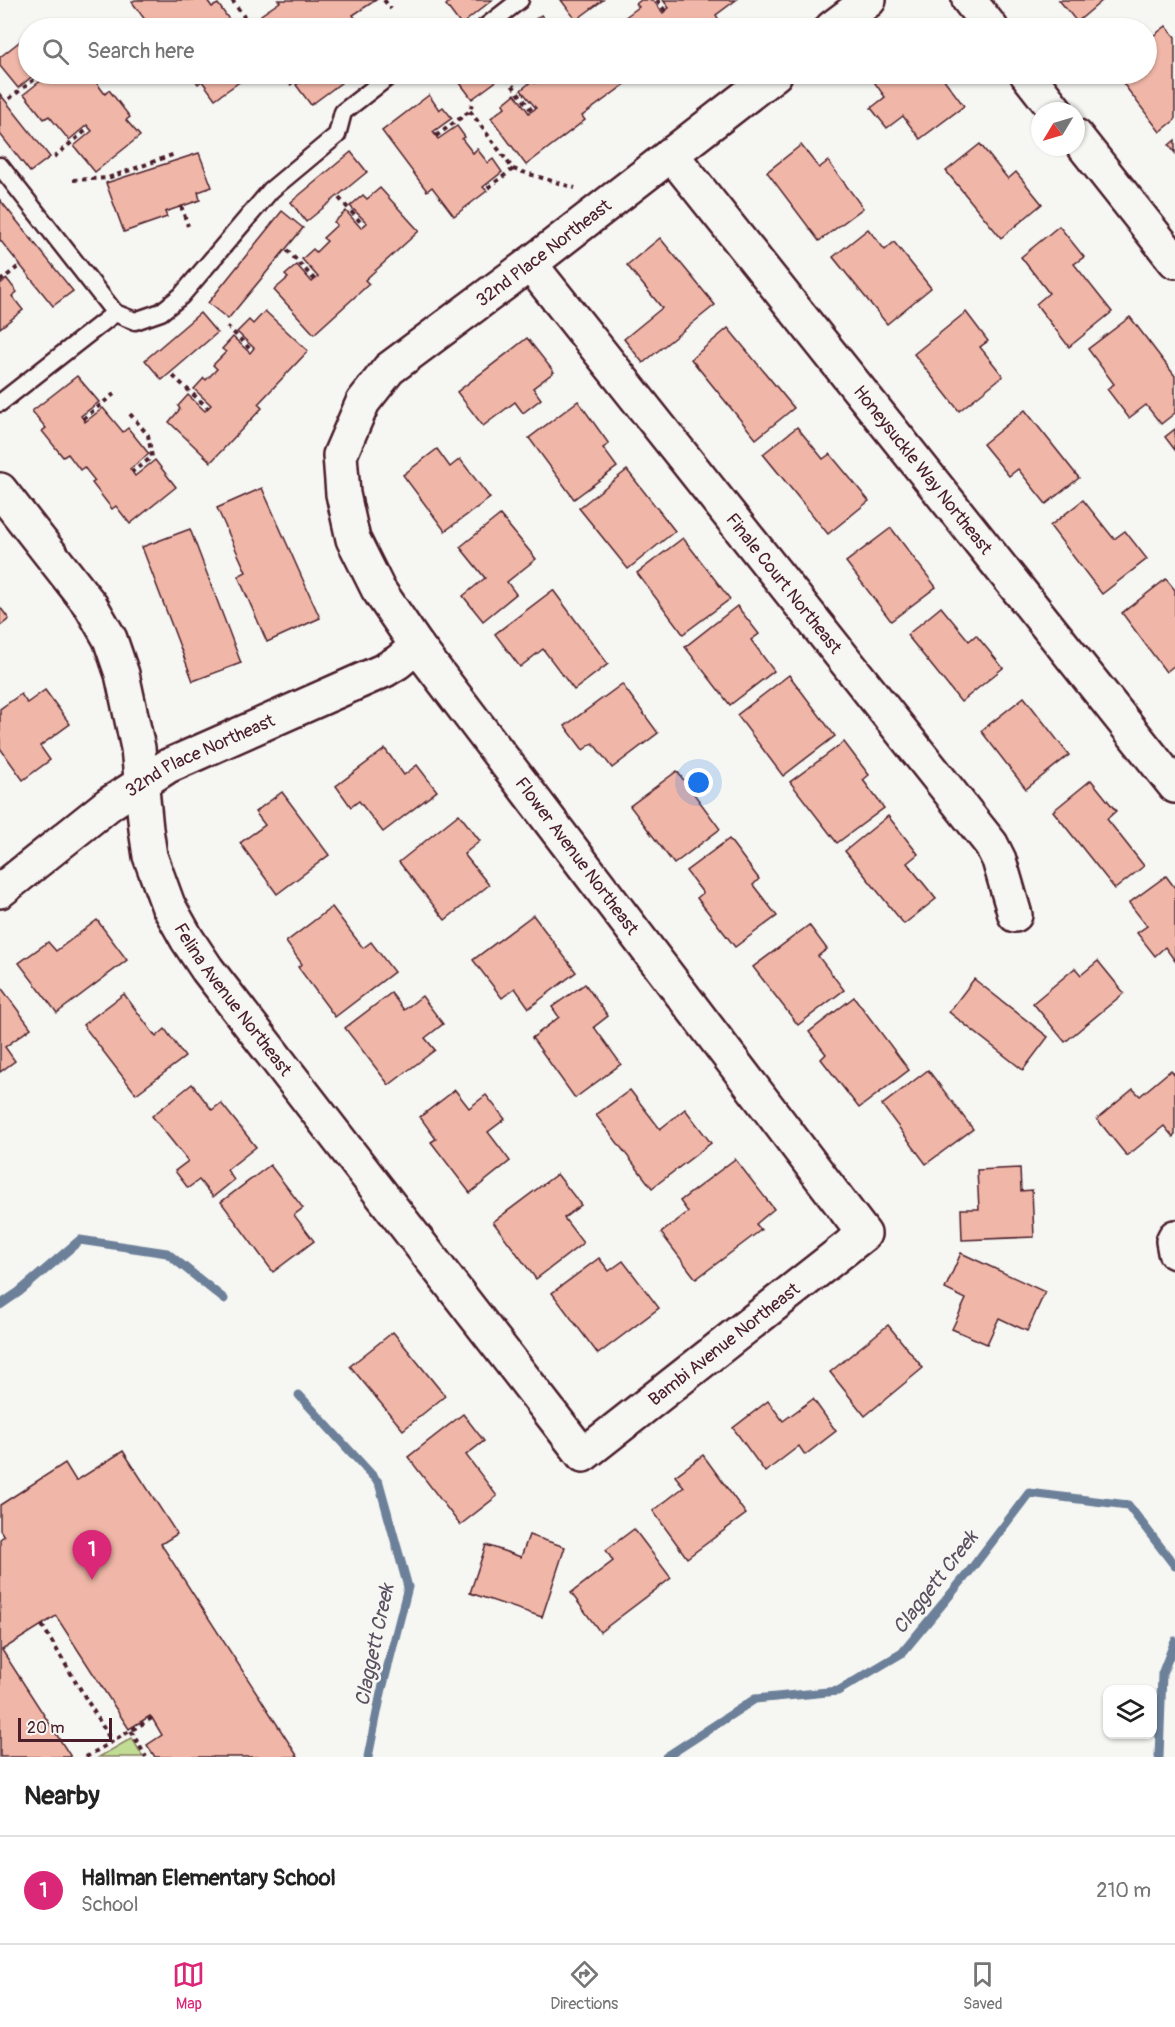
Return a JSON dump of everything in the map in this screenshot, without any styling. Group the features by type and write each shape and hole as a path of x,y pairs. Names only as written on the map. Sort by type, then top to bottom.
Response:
{"street":[{"path":"845,18 869,0"},
{"path":"969,0 983,18"},
{"name":"32nd Place Northeast","path":"340,455 363,402 389,369 530,264 762,84"},
{"path":"1035,84 1049,102"},
{"path":"1085,147 1175,261"},
{"name":"Honeysuckle Way Northeast","path":"671,154 1175,786"},
{"name":"Finale Court Northeast","path":"530,264 991,844 999,860 1015,915"},
{"name":"Flower Avenue Northeast","path":"340,455 344,494 353,539 378,589 417,646 864,1234"},
{"name":"Felina Avenue Northeast","path":"0,490 91,606 110,639 122,674 138,748 150,856 168,905 187,939 207,969 583,1455"},
{"name":"32nd Place Northeast","path":"0,891 109,804 141,783 181,760 385,670 417,646"},
{"name":"Bambi Avenue Northeast","path":"583,1455 864,1234"}],"lane":[{"path":"497,18 520,0"},
{"path":"0,166 115,313 135,321 161,312 181,296 272,190 337,135 343,111 379,84"},
{"path":"0,403 115,313"}],"path":[{"path":"232,0 244,18"},
{"path":"384,0 391,9"},
{"path":"657,0 665,11"},
{"path":"9,99 28,84"},
{"path":"512,84 532,111"},
{"path":"436,136 470,111 472,104"},
{"path":"470,111 513,169 576,188"},
{"path":"54,157 89,128"},
{"path":"73,180 108,178 175,154"},
{"path":"485,190 513,169"},
{"path":"339,198 364,226"},
{"path":"181,206 188,226"},
{"path":"287,250 315,280"},
{"path":"0,281 18,267"},
{"path":"227,326 252,351"},
{"path":"173,376 208,408"},
{"path":"83,419 114,394"},
{"path":"130,414 148,435 152,457 132,472"},
{"path":"42,1625 112,1742"},
{"path":"86,1757 152,1718"},
{"path":"131,1731 146,1757"}],"green space":[{"path":"132,1738 143,1757 99,1757"}],"building":[{"path":"135,0 207,0 212,7 218,4 228,18 144,18 132,2"},
{"path":"278,0 376,0 353,15 355,18 263,18 261,15 280,2"},
{"path":"451,0 492,0 470,18 456,18 446,5"},
{"path":"561,0 603,0 579,18 574,18"},
{"path":"641,0 653,0 663,13 669,8 663,0 736,0 716,15 718,18 624,18 639,7 636,4"},
{"path":"1059,0 1103,0 1082,18 1074,18"},
{"path":"1166,26 1175,37 1175,120 1160,132 1124,84 1157,84 1157,33"},
{"path":"18,43 18,84 23,84 18,88 0,66 0,57"},
{"path":"37,84 97,84 105,94 109,90 130,117 126,120 140,136 95,172 74,146 92,131 87,125 69,140 49,116 44,119 24,94"},
{"path":"204,84 237,84 215,99"},
{"path":"297,84 339,84 311,105"},
{"path":"461,84 492,84 472,99"},
{"path":"528,84 625,84 582,116 585,120 526,165 491,118 505,107 503,104 515,94 529,113 536,108 521,90"},
{"path":"876,84 948,84 964,106 920,139 903,116 887,128 871,108 885,97"},
{"path":"0,94 50,157 30,172 0,134"},
{"path":"429,95 439,110 443,107 452,118 433,132 438,139 457,126 465,137 462,139 473,153 477,149 488,163 493,159 502,172 483,187 487,191 454,216 432,187 427,191 382,131"},
{"path":"1175,140 1175,153 1169,145"},
{"path":"980,144 1008,179 1016,172 1042,204 1001,238 946,171"},
{"path":"801,145 819,168 828,161 863,208 819,241 767,172"},
{"path":"351,152 367,172 306,222 291,202"},
{"path":"199,153 212,187 198,192 200,200 165,212 167,217 124,232 106,183"},
{"path":"380,188 419,231 365,280 369,284 314,334 274,290 288,278 285,275 297,265 312,282 318,277 302,259 313,249 316,252 327,241 323,238 337,225 334,222 346,211 361,228 367,223 350,206 363,195 367,199"},
{"path":"0,200 73,291 53,306 0,240"},
{"path":"282,211 303,228 228,319 208,303"},
{"path":"1059,226 1084,257 1074,264 1112,312 1069,347 1036,304 1049,293 1021,257"},
{"path":"868,229 885,250 894,242 931,288 887,324 833,257"},
{"path":"660,238 715,305 643,363 624,339 662,308 627,265"},
{"path":"7,279 17,292 12,296 23,310 0,328 0,284"},
{"path":"265,311 308,351 258,404 262,408 211,462 169,422 180,409 178,406 188,395 205,411 211,405 194,389 217,369 213,365 226,352 222,349 233,337 250,353 254,348 237,332 249,320 253,324"},
{"path":"966,312 988,341 980,347 1003,376 959,411 914,354"},
{"path":"200,313 217,333 162,380 145,360"},
{"path":"1130,317 1175,376 1175,413 1161,424 1146,405 1129,418 1107,389 1114,384 1088,349"},
{"path":"728,328 794,408 756,439 691,359"},
{"path":"527,338 554,372 533,388 541,399 523,413 515,402 483,426 457,392"},
{"path":"77,376 99,402 81,416 85,422 103,408 123,432 128,428 149,454 130,469 135,476 155,460 176,487 130,524 116,506 112,509 92,483 95,481 84,467 80,470 68,454 63,457 42,431 46,428 32,411"},
{"path":"578,401 609,444 603,448 617,467 574,499 529,438"},
{"path":"1025,410 1079,478 1046,504 1018,469 1009,476 983,444"},
{"path":"797,427 823,459 830,454 869,501 828,534 763,454"},
{"path":"1175,429 1175,450 1165,437"},
{"path":"437,449 450,467 460,459 490,498 445,531 403,475"},
{"path":"627,470 675,531 628,569 579,508"},
{"path":"262,488 320,618 267,642 238,576 246,572 217,508"},
{"path":"1083,500 1114,539 1125,531 1147,559 1102,594 1050,526"},
{"path":"500,515 536,559 507,582 516,594 483,621 463,596 485,578 460,547"},
{"path":"891,528 936,587 891,621 846,562"},
{"path":"190,529 241,663 193,681 142,547"},
{"path":"683,538 730,599 683,634 637,573"},
{"path":"1166,579 1175,590 1175,665 1166,672 1122,613"},
{"path":"553,590 608,664 574,690 543,649 520,667 495,634"},
{"path":"737,606 759,634 751,640 774,671 730,705 685,647"},
{"path":"0,607 9,619 0,626"},
{"path":"941,607 969,641 976,635 1003,668 961,702 907,635"},
{"path":"789,675 835,736 783,776 737,715"},
{"path":"622,684 658,733 612,768 593,743 583,750 565,726"},
{"path":"45,690 70,724 40,746 50,760 23,780 0,748 0,709 21,694 27,703"},
{"path":"1024,697 1069,755 1026,789 981,731"},
{"path":"844,742 869,775 863,780 884,808 837,843 790,782"},
{"path":"385,749 404,775 417,765 437,791 383,832 359,801 351,807 336,786"},
{"path":"677,771 720,829 674,864 630,806"},
{"path":"1091,780 1116,811 1107,819 1144,866 1115,889 1053,811"},
{"path":"282,792 329,855 277,894 240,843 265,825 255,812"},
{"path":"459,814 480,841 464,854 489,885 445,920 399,862"},
{"path":"888,816 918,854 907,863 936,899 904,924 845,851"},
{"path":"729,839 759,879 753,885 777,916 735,947 697,898 703,893 686,871"},
{"path":"1166,876 1175,888 1175,961 1165,947 1155,956 1137,933 1147,926 1129,903"},
{"path":"332,907 363,948 371,942 394,972 335,1017 298,967 302,964 286,942"},
{"path":"533,915 576,972 529,1008 515,988 502,998 473,960"},
{"path":"97,920 127,960 57,1013 19,963 48,942 56,951"},
{"path":"809,925 827,949 818,956 844,990 798,1025 753,967"},
{"path":"1098,961 1124,993 1065,1042 1033,1003 1075,968 1081,975"},
{"path":"974,979 1048,1037 1023,1070 949,1012"},
{"path":"585,984 608,1016 594,1027 621,1064 575,1098 532,1038 559,1017 552,1007"},
{"path":"0,986 31,1028 5,1047 15,1061 0,1072"},
{"path":"391,993 404,1010 422,996 443,1024 425,1038 435,1050 389,1085 345,1028"},
{"path":"124,994 156,1037 165,1029 185,1057 136,1094 83,1025"},
{"path":"854,997 909,1070 859,1108 821,1059 826,1054 809,1032"},
{"path":"928,1070 973,1129 926,1164 882,1105"},
{"path":"1171,1070 1175,1075 1175,1135 1173,1137 1164,1126 1127,1156 1097,1119 1133,1089 1140,1096"},
{"path":"192,1084 212,1110 221,1103 256,1147 227,1170 234,1180 213,1197 199,1180 188,1188 175,1171 188,1161 152,1116"},
{"path":"455,1090 469,1108 486,1095 505,1119 488,1132 510,1161 470,1193 431,1142 436,1139 420,1117"},
{"path":"630,1090 660,1129 685,1109 711,1143 652,1188 596,1115"},
{"path":"735,1159 774,1209 756,1224 761,1230 696,1279 661,1233 688,1212 680,1201"},
{"path":"270,1165 303,1208 294,1215 314,1241 273,1272 221,1202"},
{"path":"1020,1168 1021,1191 1032,1190 1034,1237 962,1240 961,1209 979,1209 977,1170"},
{"path":"557,1174 581,1205 564,1218 583,1243 536,1279 493,1222"},
{"path":"961,1253 1045,1292 1027,1331 999,1318 987,1344 952,1329 966,1299 945,1289"},
{"path":"599,1258 609,1271 623,1261 659,1308 598,1354 552,1293"},
{"path":"888,1325 923,1368 865,1416 830,1372"},
{"path":"393,1332 445,1396 403,1430 350,1366"},
{"path":"813,1399 836,1431 805,1455 799,1446 765,1472 733,1428 768,1401 783,1421"},
{"path":"463,1414 484,1441 466,1455 497,1496 460,1525 408,1457"},
{"path":"123,1451 177,1534 161,1544 298,1757 155,1757 147,1745 162,1735 152,1718 150,1716 129,1729 56,1616 2,1650 71,1757 0,1757 0,1539 4,1536 0,1530 0,1505 65,1463 76,1481"},
{"path":"703,1455 746,1514 687,1558 653,1511 684,1487 675,1476"},
{"path":"634,1529 671,1578 600,1632 571,1593 613,1561 606,1550"},
{"path":"529,1535 565,1547 542,1617 470,1593 486,1545 521,1557"}],"waterway":[{"name":"Claggett Creek","path":"0,1305 19,1292 80,1240 167,1253 224,1299"},
{"name":"Claggett Creek","path":"299,1395 379,1483 408,1587 381,1693 368,1757"},
{"name":"Claggett Creek","path":"666,1757 755,1699 838,1691 902,1653 969,1572 1029,1493 1128,1505 1175,1566"},
{"name":"Claggett Creek","path":"1159,1757 1162,1674 1175,1641"}],"place":[{"name":"Hallman Elementary School","path":"92,1580"}]}
